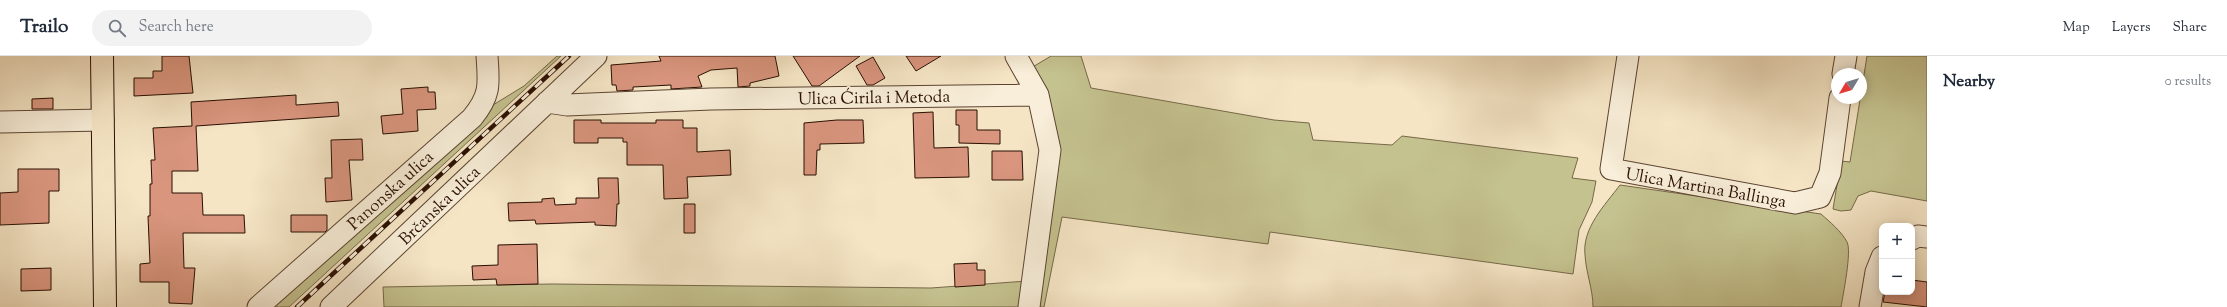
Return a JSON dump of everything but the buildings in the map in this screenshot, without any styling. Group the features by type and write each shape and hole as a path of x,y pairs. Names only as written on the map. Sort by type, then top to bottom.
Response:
{"main road":[{"path":"102,56 105,307"}],"street":[{"name":"Panonska ulica","path":"258,307 472,118 484,104 489,81 488,56"},
{"name":"Brčanska ulica","path":"331,307 596,56"},
{"path":"1016,56 1038,95 1047,131 1049,163 1029,307"},
{"name":"Ulica Martina Ballinga","path":"1628,56 1611,169 1795,203 1820,197 1830,173 1839,104"},
{"path":"1844,68 1846,56"},
{"name":"Ulica Ćirila i Metoda","path":"547,102 567,105 711,99 1038,95"},
{"path":"0,122 103,120"},
{"path":"1915,237 1927,237"},
{"path":"1870,307 1876,272 1881,259"}],"shaded area":[{"path":"557,56 561,56 289,307 265,307 493,105 524,86"},
{"path":"1051,56 1081,56 1091,88 1274,120 1309,123 1313,140 1392,145 1402,136 1578,158 1572,178 1596,181 1592,202 1579,230 1573,274 1270,232 1268,244 1062,217 1044,307 1034,307 1050,206 1031,68"},
{"path":"1867,56 1927,56 1927,201 1871,191 1858,196 1851,210 1841,211 1833,209 1841,161 1850,162 1859,104 1867,104 1867,68 1865,68"},
{"path":"1620,185 1821,214 1842,234 1847,242 1847,273 1841,307 1593,307 1585,255 1587,235 1596,217"},
{"path":"1027,281 1023,307 384,307 383,287 552,284 931,288"}],"railway":[{"path":"297,307 569,56"}]}
